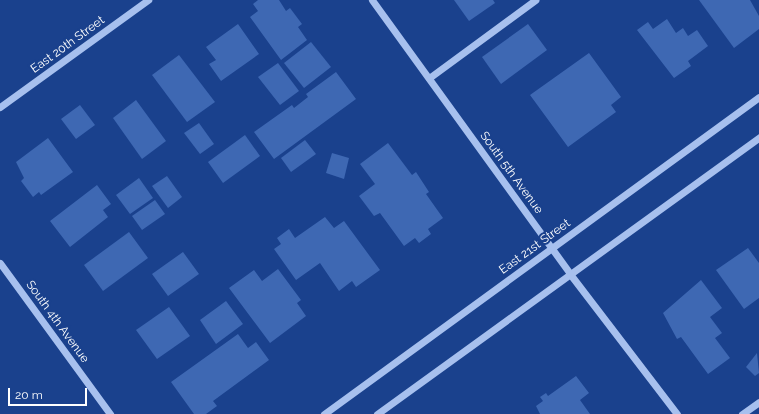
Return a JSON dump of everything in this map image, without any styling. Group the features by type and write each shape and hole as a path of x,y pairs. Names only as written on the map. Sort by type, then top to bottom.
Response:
{"street":[{"name":"East 20th Street","path":"1,105 148,0"},
{"name":"South 5th Avenue","path":"372,0 430,78 570,274 678,413"},
{"path":"430,78 535,0"},
{"name":"East 21st Street","path":"324,414 759,97"},
{"path":"377,414 759,137"},
{"name":"South 4th Avenue","path":"0,262 110,414"},
{"path":"742,414 759,402"}],"building":[{"path":"258,0 279,0 286,11 290,8 302,24 298,27 307,40 281,60 250,17 258,11 253,4"},
{"path":"454,0 493,0 495,3 469,21"},
{"path":"699,0 750,0 759,16 759,29 734,48"},
{"path":"667,19 676,33 683,28 688,36 697,30 708,46 688,61 691,66 674,78 637,30 648,22 653,29"},
{"path":"238,24 259,54 221,81 209,64 216,60 206,47"},
{"path":"528,24 547,50 501,84 482,57"},
{"path":"311,42 331,67 304,88 284,63"},
{"path":"589,53 621,97 611,105 616,112 568,147 530,95"},
{"path":"179,55 215,102 187,122 152,75"},
{"path":"278,63 299,91 280,105 258,77"},
{"path":"336,72 356,99 274,159 254,132 292,105 294,108 308,97 306,94"},
{"path":"136,100 166,141 142,159 113,118"},
{"path":"80,105 95,125 76,139 61,119"},
{"path":"199,123 214,144 200,154 184,133"},
{"path":"245,135 260,156 223,183 208,162"},
{"path":"48,138 73,172 41,195 39,192 33,197 21,181 24,178 16,162"},
{"path":"305,140 316,154 291,172 281,158"},
{"path":"388,143 412,175 416,172 429,192 426,194 443,218 428,229 431,234 419,243 415,238 404,246 380,213 374,216 359,196 375,184 360,164"},
{"path":"332,153 349,158 344,179 326,173"},
{"path":"167,176 182,197 168,208 152,186"},
{"path":"139,178 153,198 130,214 116,195"},
{"path":"97,185 111,204 103,210 108,217 70,247 50,221"},
{"path":"155,200 165,214 142,230 132,216"},
{"path":"325,217 334,228 344,221 380,270 356,287 352,281 339,291 320,263 296,280 274,249 281,244 277,238 289,229 295,238"},
{"path":"129,232 148,258 103,291 84,265"},
{"path":"748,248 759,263 759,298 744,309 716,270"},
{"path":"183,252 199,274 168,296 152,274"},
{"path":"278,269 301,300 297,303 306,316 270,343 229,288 254,270 262,281"},
{"path":"701,280 722,308 710,317 722,333 715,338 730,358 708,374 681,337 677,339 663,313"},
{"path":"226,301 243,324 216,344 200,320"},
{"path":"169,307 190,336 157,359 136,330"},
{"path":"238,334 248,348 256,342 269,360 213,401 217,406 206,414 194,414 171,382"},
{"path":"757,353 759,373 755,376 746,367"},
{"path":"576,376 589,393 580,400 590,414 540,414 536,406 543,401 540,397 546,393 548,396"}]}
